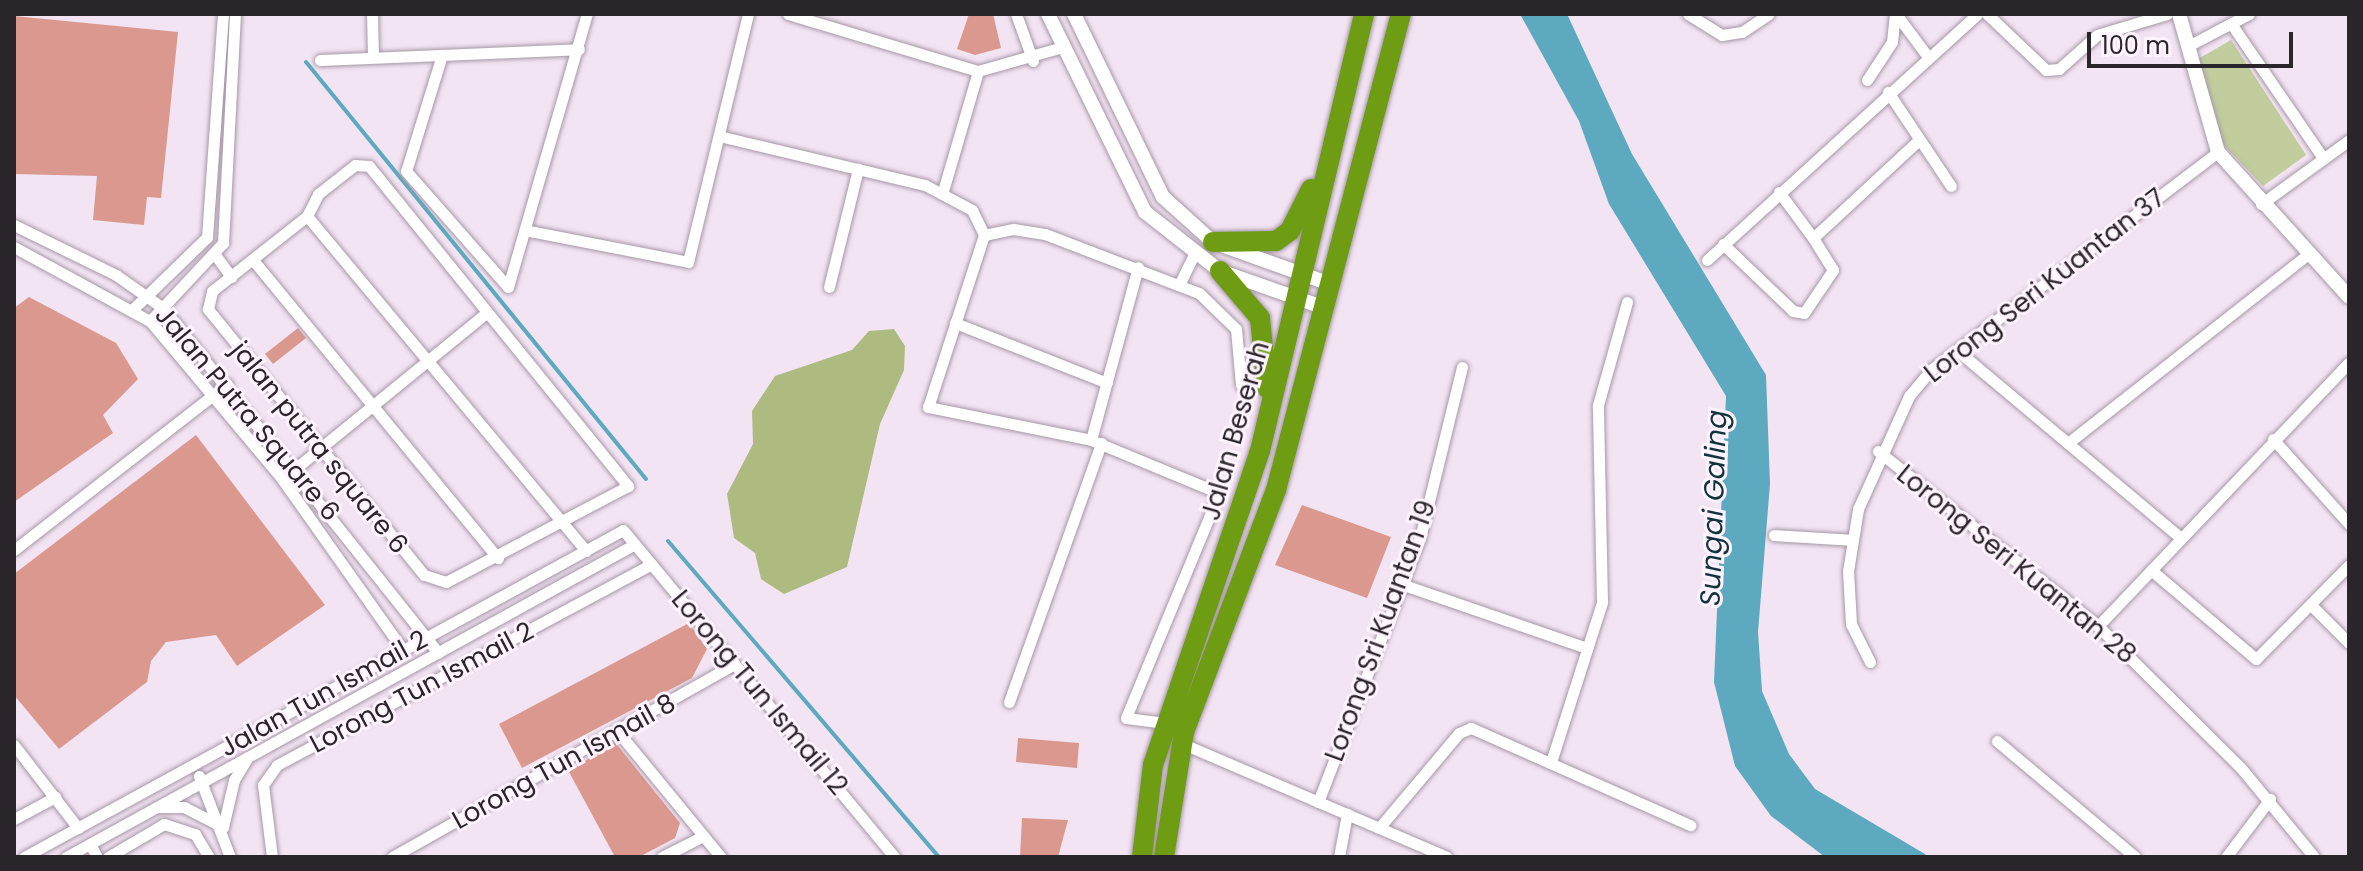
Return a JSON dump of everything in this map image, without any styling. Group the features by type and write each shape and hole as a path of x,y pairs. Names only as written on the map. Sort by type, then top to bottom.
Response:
{"highway":[{"name":"Jalan Beserah","path":"1142,857 1146,803 1166,723 1260,451 1297,301 1325,159 1364,14"},
{"name":"Jalan Beserah","path":"1164,857 1181,743 1276,490 1325,308 1354,181 1401,14"},
{"path":"1213,242 1259,245 1290,231 1325,159"},
{"path":"1220,271 1247,294 1266,338 1260,451"}],"street":[{"path":"133,309 207,237 223,14"},
{"path":"150,321 216,256 228,215 235,14"},
{"path":"372,14 373,56"},
{"path":"442,55 406,171 506,286 513,281 529,231 587,14"},
{"path":"529,231 688,262 748,14"},
{"path":"788,14 816,19 978,71 1033,61 1062,47"},
{"path":"1016,14 1033,61"},
{"path":"1048,14 1145,212 1193,256 1220,271 1297,301 1325,308"},
{"path":"1074,14 1145,168 1163,197 1213,242 1330,284"},
{"path":"1688,14 1702,28 1742,32 1769,14"},
{"path":"1895,14 1928,57"},
{"path":"1867,80 1892,42 1895,14"},
{"path":"1707,260 1977,14"},
{"path":"1987,14 2046,70 2059,69 2097,35 2167,14"},
{"path":"2179,14 2218,152 2261,204 2349,297"},
{"path":"2188,46 2249,14"},
{"path":"2232,25 2323,158"},
{"path":"320,60 579,49"},
{"path":"943,191 978,71"},
{"path":"1888,92 1951,186"},
{"path":"719,136 943,191 972,210 984,235 928,407 1096,442 1219,493 1126,718 1166,723"},
{"path":"1813,238 1919,140"},
{"path":"2261,204 2349,140"},
{"name":"Lorong Seri Kuantan 37","path":"1870,662 1846,600 1853,540 1878,451 1909,396 1958,351 2218,152"},
{"name":"jalan putra square 6","path":"355,165 369,166 628,486 454,580 431,580 211,316 209,297 253,260 307,216 318,194 355,165"},
{"path":"829,287 858,169"},
{"path":"1723,244 1793,311 1804,313 1833,270 1779,192"},
{"path":"307,216 586,551"},
{"path":"14,247 17,225"},
{"name":"Jalan Putra Square 6","path":"17,225 146,294 163,308 296,468 428,636 438,653"},
{"path":"984,235 1028,229 1180,283 1222,309 1236,329 1241,385"},
{"name":"Jalan Putra Square 6","path":"14,247 133,309 150,321 282,479 403,650"},
{"path":"2068,443 2308,254"},
{"path":"216,256 231,277"},
{"path":"1180,283 1193,256"},
{"path":"253,260 498,558"},
{"path":"1009,702 1096,442 1107,383 1138,267"},
{"path":"1552,759 1587,648 1606,562 1598,405 1627,302"},
{"path":"296,468 486,313"},
{"path":"955,323 1107,383"},
{"path":"1958,351 2180,537"},
{"path":"2098,626 2349,362"},
{"name":"Lorong Sri Kuantan 19","path":"1318,802 1404,585 1462,367"},
{"path":"14,550 227,384"},
{"path":"2273,439 2349,524"},
{"name":"Lorong Seri Kuantan 28","path":"1878,451 2098,626 2270,799 2314,857"},
{"name":"Jalan Tun Ismail 2","path":"191,761 623,530"},
{"name":"Lorong Tun Ismail 12","path":"623,530 894,857"},
{"path":"1774,535 1853,540"},
{"name":"Jalan Tun Ismail 2","path":"66,857 635,544"},
{"name":"Lorong Tun Ismail 2","path":"272,857 263,785 277,765 652,564"},
{"path":"2151,570 2256,659 2312,606 2349,565"},
{"path":"1404,585 1587,648"},
{"path":"2312,606 2349,643"},
{"name":"Lorong Tun Ismail 8","path":"392,857 411,852 734,664"},
{"path":"1379,828 1459,733 1476,729 1552,759 1690,825"},
{"path":"619,733 721,857"},
{"path":"1997,741 2135,857"},
{"path":"1181,743 1447,857"},
{"path":"14,745 78,828"},
{"path":"223,827 234,780 249,757"},
{"path":"24,857 180,773 191,761 223,827 230,857"},
{"path":"14,819 55,797"},
{"path":"2226,857 2270,799"},
{"path":"156,807 184,807 223,827"},
{"path":"1339,857 1347,814"},
{"path":"108,857 164,824 195,834 209,857"},
{"path":"662,857 703,836"},
{"path":"90,844 97,857"}],"green space":[{"path":"2231,40 2306,155 2263,186 2220,141 2198,59"},
{"path":"894,329 905,346 904,370 880,424 847,567 784,594 761,579 755,553 734,538 727,494 753,444 752,411 775,376 852,350 869,331"}],"water":[{"path":"1520,14 1567,14 1632,154 1766,375 1770,484 1758,632 1762,691 1789,754 1815,789 1930,857 1825,857 1771,816 1735,766 1714,682 1726,396 1609,204 1579,121"}],"building":[{"path":"969,14 993,14 1001,48 975,55 957,49"},
{"path":"14,16 178,32 161,198 147,197 144,225 93,220 97,176 14,174"},
{"path":"29,297 116,343 138,379 103,415 113,433 14,502 14,308"},
{"path":"298,328 306,338 273,364 265,354"},
{"path":"196,435 325,605 237,666 216,635 166,642 151,661 147,682 59,749 14,695 14,574"},
{"path":"1302,505 1391,537 1367,598 1275,565"},
{"path":"689,623 707,649 692,678 522,768 499,724"},
{"path":"1018,738 1079,743 1077,768 1016,762"},
{"path":"614,741 680,823 675,838 639,857 615,857 569,772"},
{"path":"1022,818 1068,820 1058,857 1020,857"}],"waterway":[{"path":"306,62 646,479"},
{"path":"668,541 939,857"}],"water label":[{"name":"Sungai Galing","path":"1714,508"}]}
